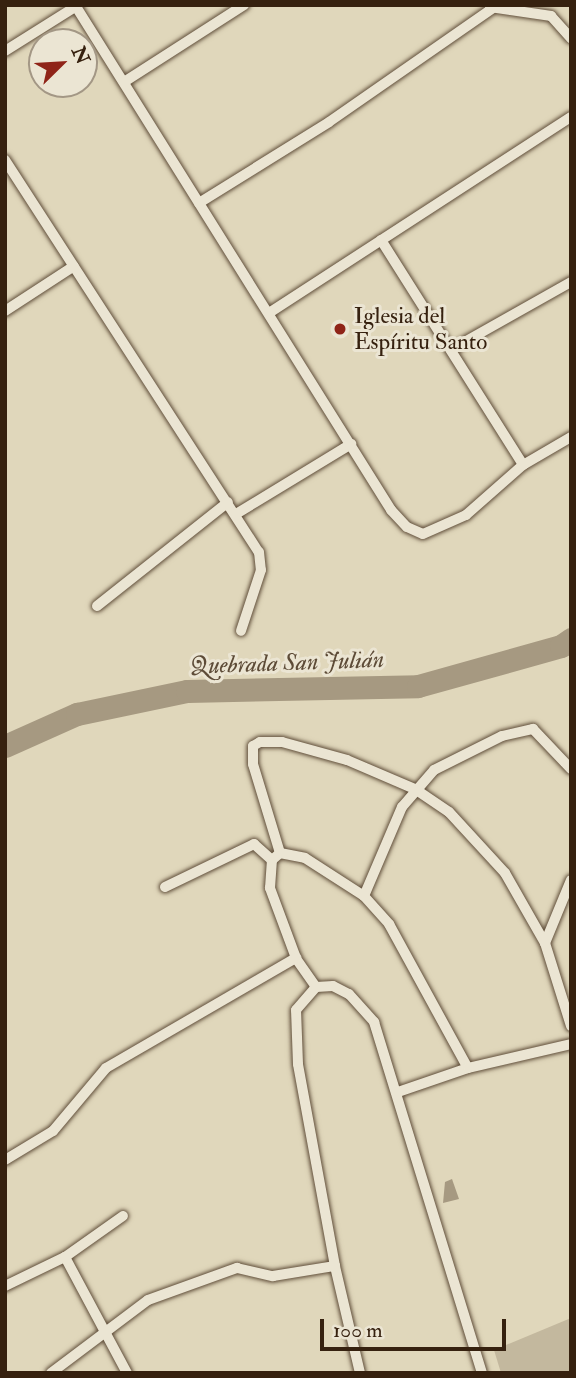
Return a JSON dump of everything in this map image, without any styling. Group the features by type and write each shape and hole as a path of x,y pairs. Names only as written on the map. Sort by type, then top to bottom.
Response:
{"street":[{"path":"124,82 244,5"},
{"path":"5,51 76,6 391,510 407,527 423,534 466,515 523,465 571,437"},
{"path":"200,203 329,122 490,7 551,16 571,38"},
{"path":"268,313 571,117"},
{"path":"5,160 259,552 261,570 241,631"},
{"path":"381,240 523,465"},
{"path":"5,311 74,266"},
{"path":"452,349 571,282"},
{"path":"236,514 351,444"},
{"path":"97,606 229,502"},
{"path":"364,896 402,807 415,789 459,755 518,730 533,729 543,736 571,769"},
{"path":"316,987 296,958 270,888 276,857 253,764 253,746 260,742 282,742 347,760 415,789 449,812 493,857 545,943 571,1026"},
{"path":"165,887 254,844 276,857 305,858 364,896 403,945 468,1068"},
{"path":"545,943 571,880"},
{"path":"5,1160 53,1131 106,1068 296,958"},
{"path":"360,1373 335,1266 296,1030 296,1010 316,987 333,986 363,1005 374,1022 398,1091 482,1373"},
{"path":"398,1091 468,1068 567,1047"},
{"path":"7,1281 65,1257 123,1216"},
{"path":"65,1257 109,1332 127,1373"},
{"path":"51,1373 109,1332 148,1300 237,1268 273,1276 335,1266"}],"shaded area":[{"path":"452,1179 459,1199 443,1203 445,1182"},
{"path":"571,1318 571,1373 501,1373 494,1350"}],"waterway":[{"name":"Quebrada San Julián","path":"5,746 77,714 187,691 418,686 561,646 571,639"}],"place":[{"name":"Iglesia del Espíritu Santo","path":"340,329"}]}
